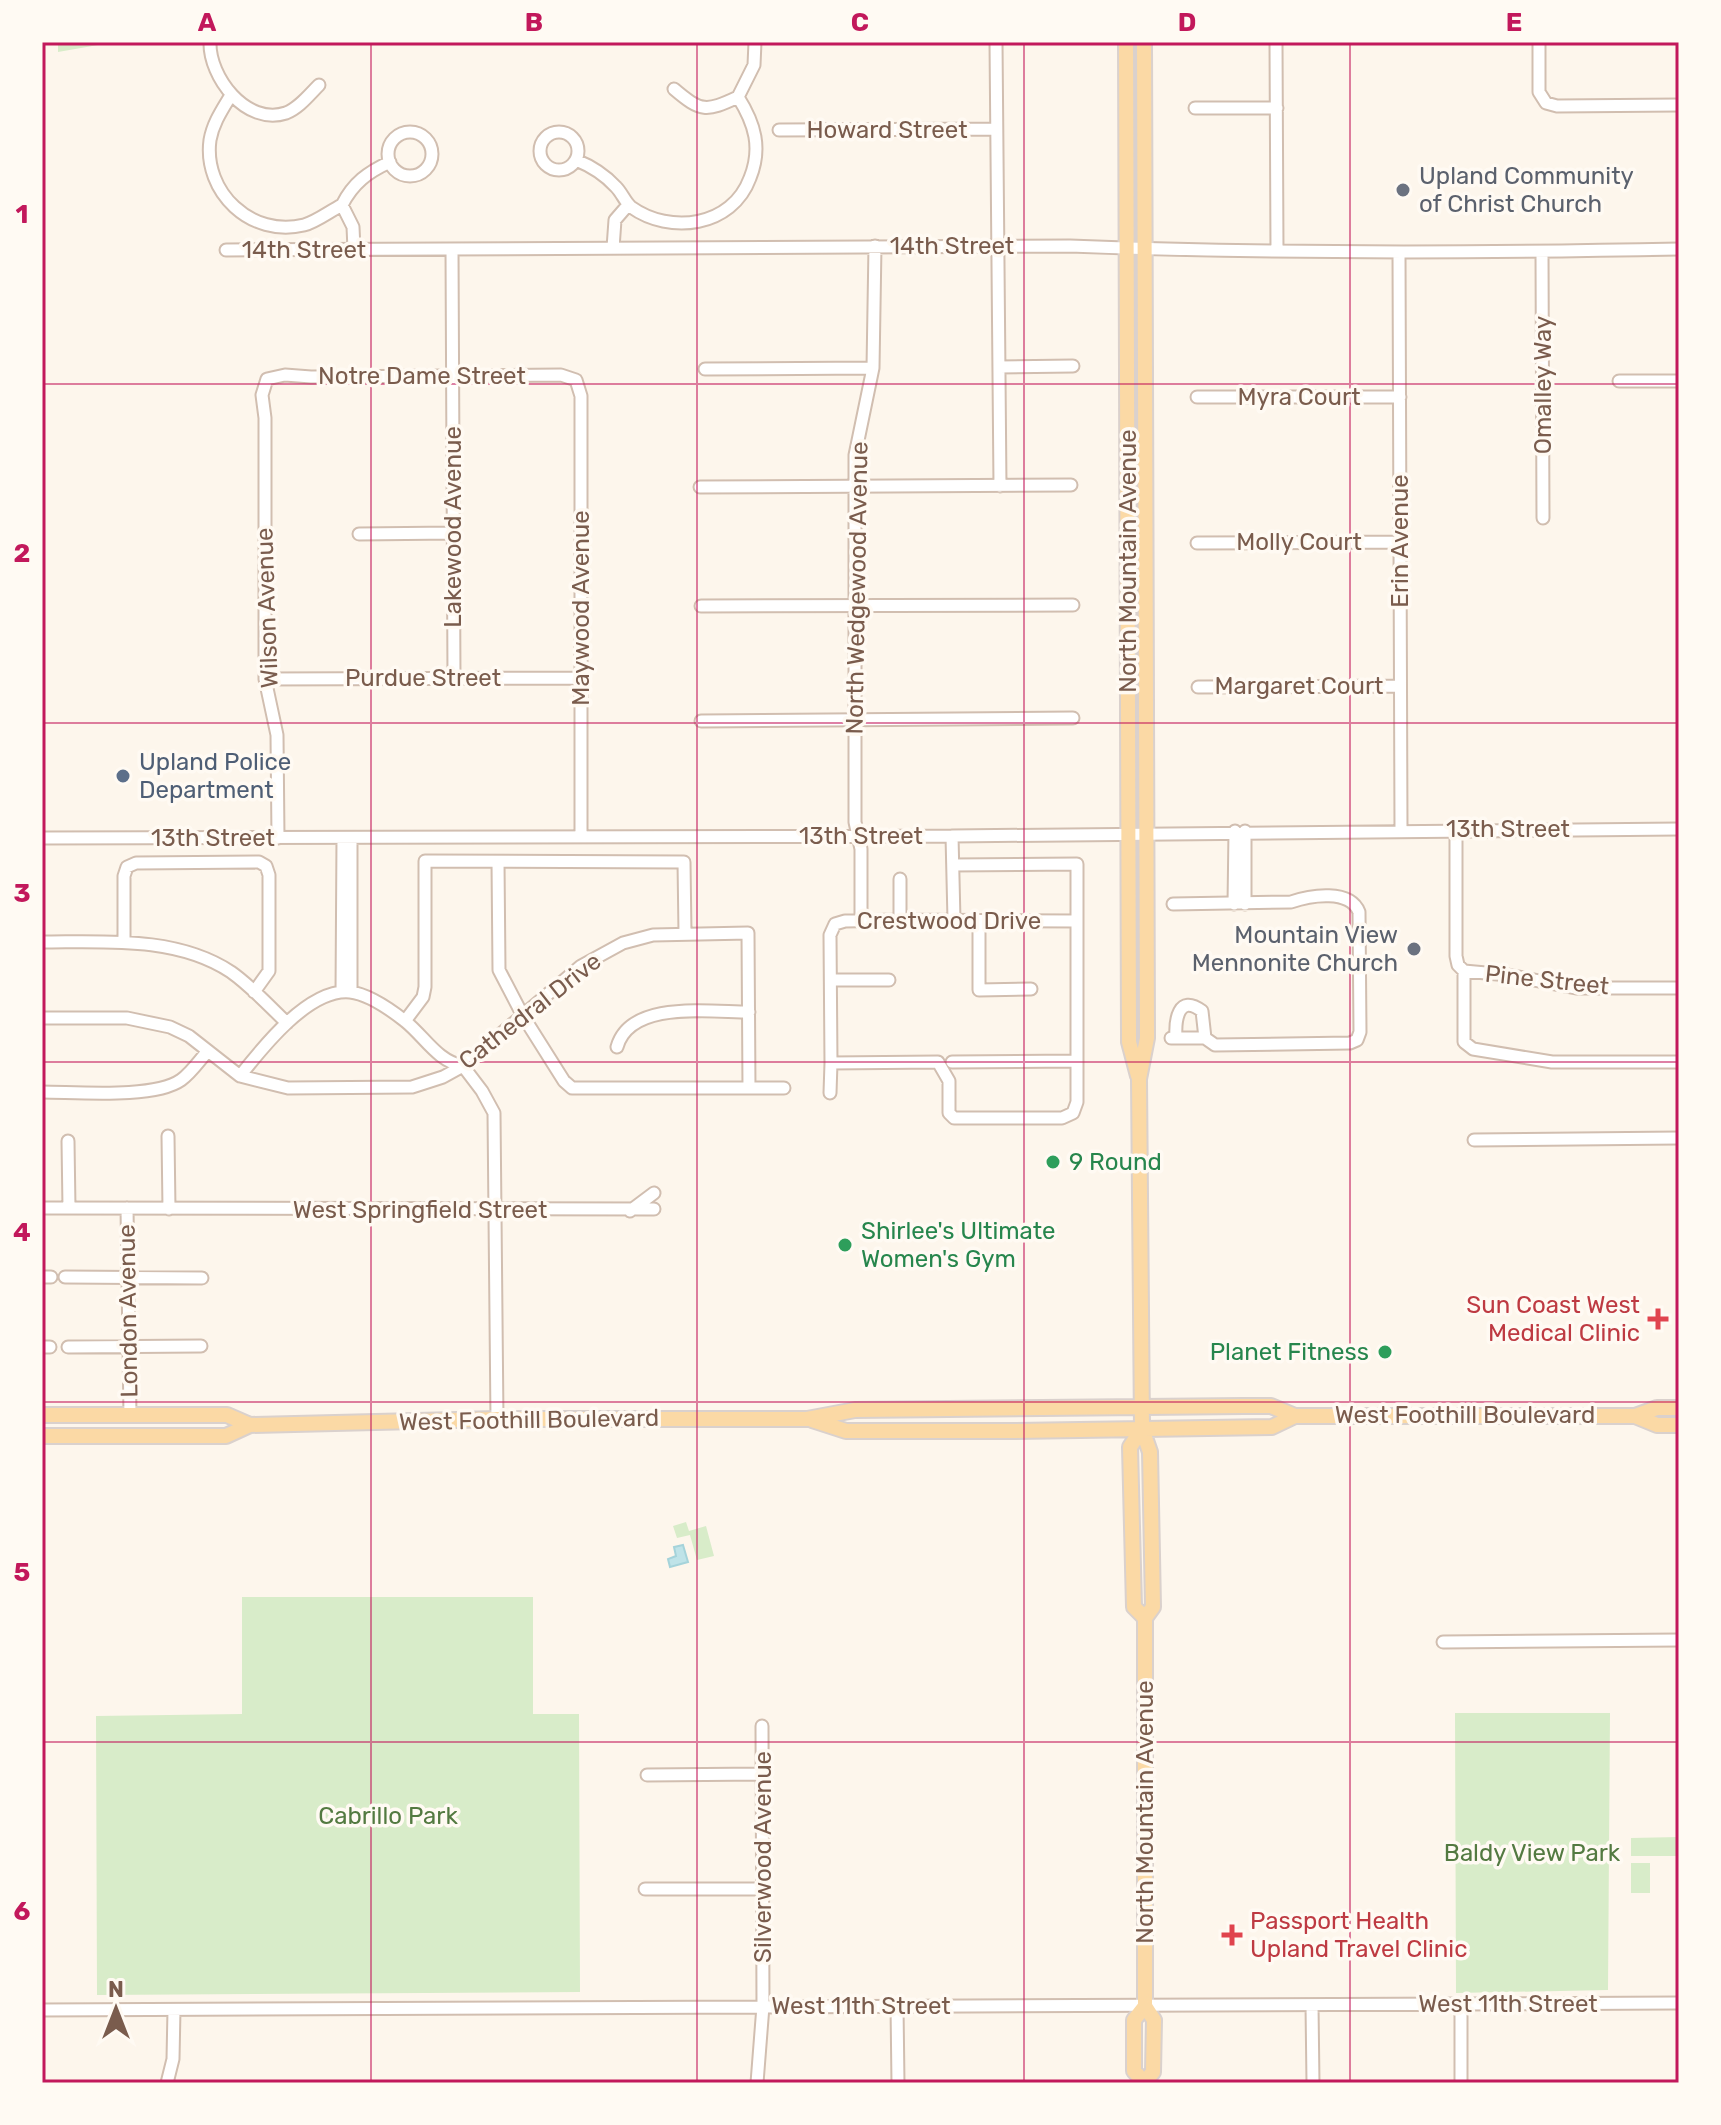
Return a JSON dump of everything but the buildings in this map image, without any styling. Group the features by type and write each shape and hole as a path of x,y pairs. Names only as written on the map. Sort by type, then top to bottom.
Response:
{"main road":[{"name":"North Mountain Avenue","path":"1126,42 1129,1042 1139,1079"},
{"name":"North Mountain Avenue","path":"1144,42 1147,1038 1139,1079 1142,1429 1150,1452 1153,1594 1153,1607 1145,1618 1145,2006 1154,2020 1153,2072 1144,2082"},
{"name":"West Foothill Boulevard","path":"42,1436 226,1436 250,1425 497,1419 807,1419 855,1410 1271,1406 1295,1416 1635,1416 1657,1408 1679,1408"},
{"path":"157,1435 161,1426 169,1423 206,1422 220,1415"},
{"name":"West Foothill Boulevard","path":"44,1416 227,1415 250,1425"},
{"name":"West Foothill Boulevard","path":"807,1419 846,1431 1272,1427 1295,1416"},
{"name":"West Foothill Boulevard","path":"1635,1416 1657,1425 1679,1425"}],"street":[{"path":"210,42 213,64 231,95 254,109 281,114 296,108 319,85"},
{"path":"674,89 694,106 704,109 738,97 754,65 755,42"},
{"path":"996,42 1000,486"},
{"path":"1276,42 1277,251"},
{"path":"1539,42 1539,92 1546,103 1557,106 1679,105"},
{"path":"231,95 215,121 209,149 215,178 228,201 255,221 271,226 305,225 342,205 362,177 390,162"},
{"path":"576,160 600,173 618,188 628,205 652,219 673,224 699,223 733,205 747,186 757,162 754,128 738,97"},
{"path":"1195,108 1277,108"},
{"name":"Howard Street","path":"779,130 996,129"},
{"path":"342,205 353,227 354,249"},
{"path":"613,248 615,220 628,205"},
{"name":"14th Street","path":"226,250 875,246 1399,252 1679,249"},
{"name":"North Wedgewood Avenue","path":"861,921 861,849 855,822 855,455 873,368 875,246"},
{"name":"Lakewood Avenue","path":"452,249 454,678"},
{"name":"Erin Avenue","path":"1399,252 1401,830"},
{"name":"Omalley Way","path":"1542,252 1543,518"},
{"path":"999,367 1073,366"},
{"path":"705,369 873,368"},
{"name":"Notre Dame Street","path":"267,379 285,375 561,375 576,380"},
{"name":"Wilson Avenue","path":"267,379 262,395 265,418 265,679 277,735 278,838"},
{"name":"Maywood Avenue","path":"576,380 581,396 581,837"},
{"path":"1619,381 1679,381"},
{"name":"Myra Court","path":"1197,397 1400,397"},
{"path":"700,487 1071,485"},
{"path":"359,534 453,533"},
{"name":"Molly Court","path":"1197,543 1400,542"},
{"path":"701,606 1073,605"},
{"name":"Purdue Street","path":"265,679 581,678"},
{"name":"Margaret Court","path":"1198,687 1400,686"},
{"path":"701,721 1073,718"},
{"name":"Pine Street","path":"1456,829 1456,956 1458,965 1464,971 1508,975 1576,988 1679,988"},
{"name":"13th Street","path":"42,838 952,836 1679,829"},
{"path":"1239,904 1240,831"},
{"path":"952,836 954,920"},
{"path":"346,992 347,838"},
{"path":"405,1021 423,997 425,987 425,861 684,862 685,933"},
{"path":"124,942 124,876 127,867 136,863 259,862 266,866 269,875 269,971 254,992"},
{"path":"498,862 499,970 523,1016 564,1081 572,1088 784,1088"},
{"path":"831,1063 938,1062 949,1081 949,1113 954,1118 1062,1118 1073,1113 1077,1102 1077,864 953,865"},
{"path":"900,879 900,920"},
{"path":"1173,904 1347,898 1356,903 1359,912 1360,1032 1357,1040 1350,1043 1215,1045 1205,1038 1173,1038 1181,1009 1196,1006 1204,1017 1205,1038"},
{"name":"Crestwood Drive","path":"831,980 830,935 835,924 900,920 1076,921"},
{"path":"979,921 979,990 1031,989"},
{"name":"Cathedral Drive","path":"42,1018 149,1021 189,1036 240,1076 288,1088 412,1087 443,1077 463,1066 566,978 599,954 623,943 653,935 685,933 748,933 749,1012"},
{"path":"42,942 124,942 168,948 200,957 231,972 287,1023"},
{"path":"1464,971 1464,1042 1473,1049 1552,1062 1679,1062"},
{"path":"830,1093 831,980 889,980"},
{"path":"240,1076 302,1010 346,992 362,995 405,1021 442,1058 450,1064 463,1066 482,1091 494,1113 497,1419"},
{"path":"617,1047 620,1036 627,1028 656,1014 749,1012 749,1088"},
{"path":"42,1092 165,1088 182,1079 207,1052"},
{"path":"952,1062 1076,1061"},
{"path":"168,1136 169,1209"},
{"path":"1474,1140 1679,1138"},
{"path":"68,1141 69,1208"},
{"path":"630,1211 654,1193"},
{"name":"West Springfield Street","path":"42,1208 654,1209"},
{"name":"London Avenue","path":"127,1208 130,1415"},
{"path":"65,1277 202,1278"},
{"path":"68,1347 201,1346"},
{"path":"1443,1642 1679,1640"},
{"name":"Silverwood Avenue","path":"757,2083 763,2006 762,1726"},
{"path":"647,1775 763,1774"},
{"path":"645,1889 763,1889"},
{"name":"West 11th Street","path":"42,2010 1679,2003"},
{"path":"1461,2004 1461,2083"},
{"path":"1312,2005 1313,2083"},
{"path":"897,2006 898,2083"},
{"path":"167,2083 173,2059 174,2010"}],"green space":[{"path":"58,42 115,42 58,52"},
{"path":"686,1522 689,1531 706,1526 714,1556 697,1560 690,1535 677,1538 673,1526"},
{"name":"Cabrillo Park","path":"242,1597 533,1597 533,1714 579,1714 580,1992 97,1995 96,1716 242,1714"},
{"name":"Baldy View Park","path":"1455,1713 1610,1713 1608,1990 1456,1993"},
{"path":"1679,1837 1679,1856 1631,1856 1631,1838"},
{"path":"1631,1863 1650,1863 1650,1893 1631,1893"}],"water":[{"path":"683,1545 688,1562 670,1567 668,1559 676,1556 674,1547"}],"place":[{"name":"Upland Community of Christ Church","path":"1403,190"},
{"name":"Upland Police Department","path":"123,776"},
{"name":"Mountain View Mennonite Church","path":"1414,949"},
{"name":"9 Round","path":"1053,1162"},
{"name":"Shirlee's Ultimate Women's Gym","path":"845,1245"},
{"name":"Sun Coast West Medical Clinic","path":"1658,1319"},
{"name":"Planet Fitness","path":"1385,1352"},
{"name":"Passport Health Upland Travel Clinic","path":"1232,1935"}]}
